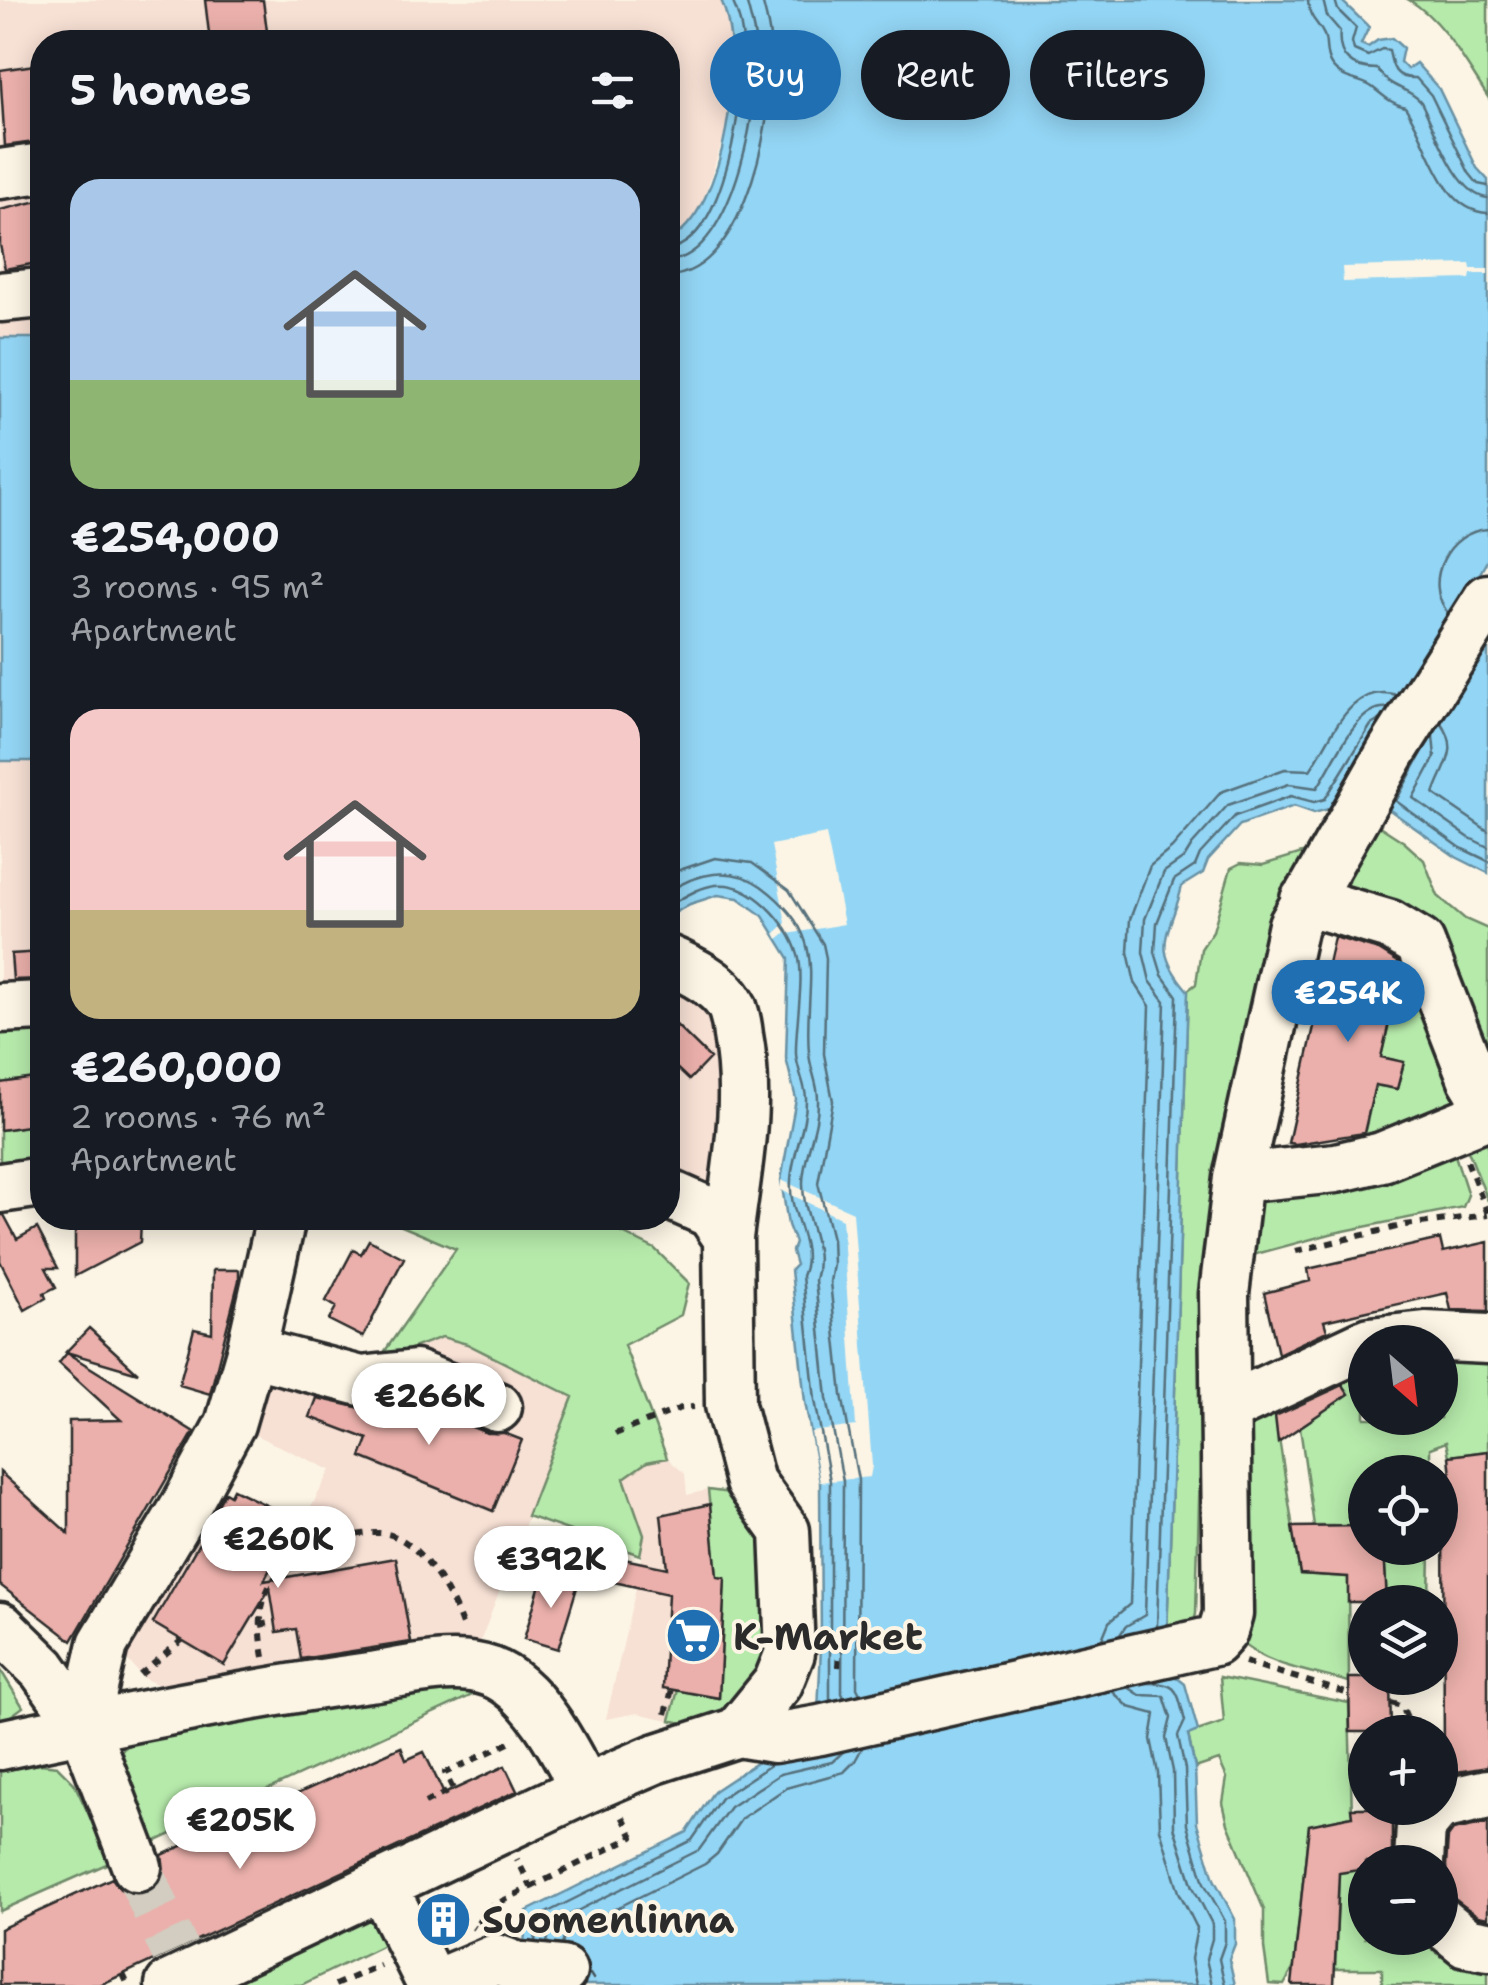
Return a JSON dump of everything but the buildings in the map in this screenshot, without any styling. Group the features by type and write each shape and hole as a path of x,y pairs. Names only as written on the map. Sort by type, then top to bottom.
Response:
{"lane":[{"path":"0,174 30,170"},
{"path":"0,297 30,294"},
{"path":"180,1974 594,1785 738,1732 774,1738 820,1730 1214,1641 1223,1631 1228,1614 1224,1294 1238,1178 1293,926 1392,751 1488,599"},
{"path":"1238,1178 1336,1168 1382,1157 1476,1115 1473,1079 1420,943 1390,926 1305,900"},
{"path":"680,966 717,990 731,1005 737,1027 746,1076 728,1238 730,1405 750,1482 786,1530 790,1652 778,1683 738,1732"},
{"path":"0,1006 30,1006"},
{"path":"0,1188 30,1184"},
{"path":"680,1199 711,1213 728,1238"},
{"path":"84,1727 103,1644 230,1424 252,1352 278,1230"},
{"path":"1458,1338 1488,1339"},
{"path":"252,1352 361,1381 414,1375 497,1407"},
{"path":"1226,1408 1348,1352"},
{"path":"0,1627 44,1669 84,1727 136,1867"},
{"path":"0,1744 269,1690 449,1666 490,1671 517,1687 594,1785"},
{"path":"1458,1801 1488,1794"},
{"path":"382,1885 426,1973 485,1944 515,1966 563,1962"},
{"path":"1458,1936 1466,1942 1488,1946"}],"path":[{"path":"1296,1251 1405,1226 1488,1214 1476,1115"},
{"path":"615,1434 681,1408 730,1405"},
{"path":"269,1690 260,1625 268,1587 280,1572 342,1536 390,1534 412,1550 449,1592 457,1608 470,1668"},
{"path":"260,1625 275,1622"},
{"path":"838,1666 840,1630"},
{"path":"148,1668 182,1640"},
{"path":"1214,1641 1266,1670 1348,1694"},
{"path":"1391,1703 1402,1706 1406,1715"},
{"path":"426,1803 452,1789 445,1773 548,1724"},
{"path":"485,1944 488,1908 632,1837 594,1785"},
{"path":"502,1828 532,1887"},
{"path":"335,1985 426,1973"},
{"path":"123,1974 128,1985"}],"shaded area":[{"path":"0,0 721,0 730,30 710,30 710,120 727,120 727,126 700,210 680,235 680,30 30,30 30,338 0,338"},
{"path":"30,761 30,994 0,995 0,762"},
{"path":"680,967 717,990 727,1202 680,1184"},
{"path":"442,1336 467,1344 574,1397 477,1650 411,1644 171,1691 143,1678 121,1647 198,1515 282,1561 331,1470 240,1428 264,1362 378,1361"},
{"path":"667,1458 685,1474 687,1495 708,1490 730,1493 773,1649 696,1726 637,1713 606,1719 637,1584 644,1535 624,1478 647,1462"}],"green space":[{"path":"1409,0 1488,0 1488,97 1443,31"},
{"path":"1370,820 1424,860 1438,896 1465,919 1488,929 1488,1081 1357,894 1342,882"},
{"path":"1315,849 1206,1239 1196,1614 1192,1629 1167,1637 1188,990 1196,984 1201,949 1213,931 1231,868 1241,863 1263,865"},
{"path":"1405,956 1462,1109 1359,1158 1375,1085 1397,1089 1404,1063 1381,1057"},
{"path":"30,1023 30,1079 0,1083 0,1024"},
{"path":"30,1126 30,1174 0,1177 0,1130"},
{"path":"1488,1132 1488,1201 1459,1136"},
{"path":"1454,1152 1468,1195 1463,1207 1334,1233 1249,1256 1257,1203"},
{"path":"411,1230 616,1230 655,1249 689,1283 681,1315 624,1345 667,1458 647,1462 624,1478 644,1535 640,1555 527,1516 573,1397 467,1344 442,1337 378,1361 456,1249"},
{"path":"1458,1349 1488,1350 1488,1451 1449,1455 1446,1442 1430,1448 1430,1455 1348,1455 1348,1526 1314,1526 1300,1427 1348,1394 1348,1435 1458,1435"},
{"path":"1348,1369 1348,1394 1335,1372"},
{"path":"1275,1412 1300,1574 1348,1577 1348,1682 1276,1662 1239,1640 1247,1418"},
{"path":"708,1490 730,1493 765,1534 773,1649 748,1689 720,1713 696,1726 670,1720 678,1690 719,1698 725,1578 717,1577"},
{"path":"1385,1565 1430,1565 1429,1585 1386,1585"},
{"path":"0,1669 23,1707 0,1724"},
{"path":"1220,1677 1349,1703 1348,1817 1309,1825 1294,1967 1284,1985 1269,1984 1264,1910 1228,1824 1223,1803 1227,1778 1219,1760 1195,1768 1188,1734 1224,1722"},
{"path":"474,1682 479,1692 152,1843 120,1768 122,1750 162,1731"},
{"path":"40,1764 57,1766 74,1783 111,1862 0,1911 0,1770"},
{"path":"1348,1872 1348,1955 1446,1955 1488,1968 1488,1985 1382,1985 1382,1969 1335,1969 1339,1873"},
{"path":"372,1918 389,1942 301,1985 224,1985"}],"water":[{"path":"721,0 1341,0 1369,27 1361,44 1368,47 1378,40 1392,38 1403,48 1400,62 1407,69 1416,63 1439,89 1477,168 1488,180 1488,559 1473,586 1488,594 1488,873 1456,857 1380,803 1381,729 1332,808 1314,813 1294,806 1240,825 1208,860 1203,873 1182,886 1166,940 1169,962 1188,991 1167,1637 1170,1672 1185,1684 1198,1731 1188,1735 1195,1768 1197,1823 1214,1879 1235,1919 1235,1944 1229,1959 1235,1985 525,1985 521,1977 527,1911 687,1832 714,1791 771,1753 818,1712 820,1482 805,1402 791,1270 796,1265 792,1251 795,1243 781,1180 796,1099 786,1058 789,958 763,916 738,898 718,895 680,910 680,230 705,198 727,120 841,120 841,30 729,30"},
{"path":"0,338 30,338 30,761 0,761"}],"pier":[{"path":"1470,264 1471,269 1488,269 1488,274 1471,274 1470,279 1343,282 1342,267"},
{"path":"826,834 844,924 787,932 778,939 775,933 786,923 771,845"},
{"path":"781,1180 853,1212 870,1477 820,1482 811,1432 856,1426 842,1219 781,1190"}],"ferry route":[{"path":"585,1974 590,1974 597,1985"}],"tunnel":[{"path":"137,1867 175,1951"}],"place":[{"name":"K-Market","path":"694,1636"},
{"name":"Suomenlinna","path":"443,1919"}]}
